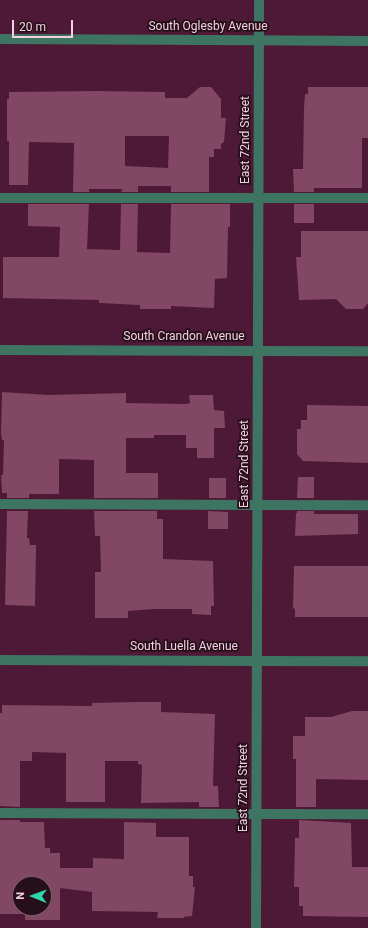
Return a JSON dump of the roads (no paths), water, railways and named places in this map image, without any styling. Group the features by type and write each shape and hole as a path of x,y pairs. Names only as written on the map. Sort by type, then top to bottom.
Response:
{"street":[{"name":"East 72nd Street","path":"256,928 259,0"},
{"name":"South Oglesby Avenue","path":"0,39 368,40"},
{"path":"0,198 368,198"},
{"name":"South Crandon Avenue","path":"0,350 368,351"},
{"path":"0,504 368,505"},
{"name":"South Luella Avenue","path":"0,660 368,661"},
{"path":"0,813 368,814"}]}
